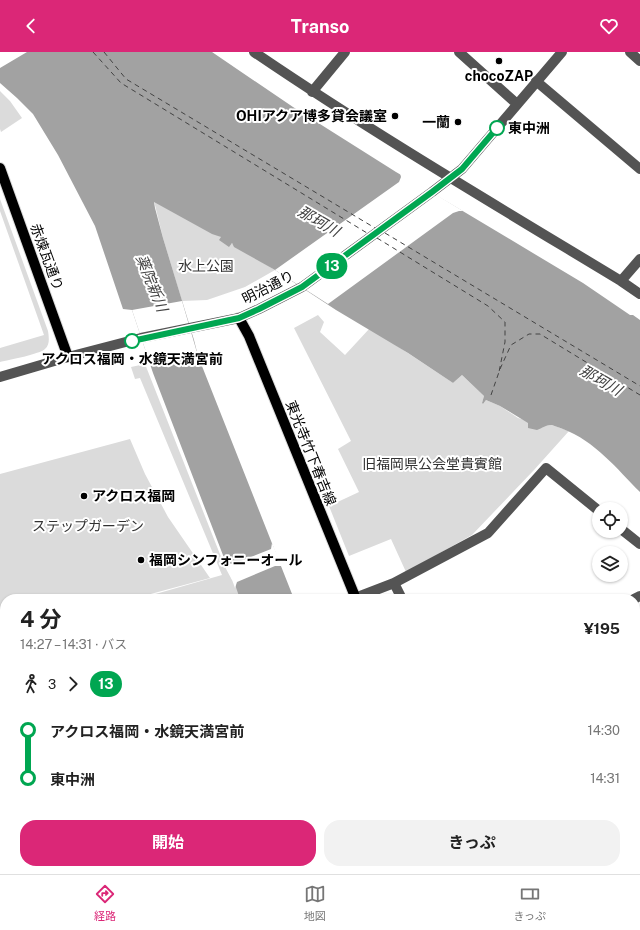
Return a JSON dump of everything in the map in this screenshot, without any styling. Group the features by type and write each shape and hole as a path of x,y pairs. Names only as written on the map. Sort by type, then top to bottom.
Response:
{"main road":[{"name":"赤煉瓦通り","path":"0,168 68,357"},
{"name":"東光寺竹下春吉線","path":"239,318 249,336 353,594"}],"street":[{"path":"254,52 312,92 640,294"},
{"path":"312,92 345,52"},
{"path":"459,52 517,104"},
{"name":"明治通り","path":"0,377 141,338 239,318 302,287 462,169 562,52"},
{"path":"630,52 640,61"},
{"path":"536,81 640,169"},
{"path":"621,281 640,259"},
{"path":"365,594 394,583 488,533 546,468 592,505"},
{"path":"628,535 640,544"},
{"path":"394,583 400,594"}],"green space":[{"path":"0,91 10,101 22,118 1,132 0,129"},
{"path":"0,199 48,331 49,338 48,345 42,351 24,357 0,362 0,348 44,335 0,211"},
{"name":"水上公園","path":"154,201 221,237 275,270 245,287 207,300 182,301 163,238"},
{"name":"旧福岡県公会堂貴賓館","path":"318,315 324,322 320,332 345,355 370,328 453,383 462,375 484,396 483,404 486,400 500,406 518,418 546,426 552,425 569,431 472,535 406,572 391,539 349,556 329,506 359,492 338,449 351,441 294,328"},
{"path":"145,364 225,567 232,580 236,582 241,594 156,594 222,575 140,378 135,379 131,367"},
{"name":"ステップガーデン","path":"130,439 145,474 168,517 210,578 151,594 0,594 0,474"}],"water":[{"path":"0,52 212,52 293,107 396,172 583,283 630,315 633,315 640,320 640,492 605,456 575,434 552,425 537,430 528,428 528,423 500,406 486,400 483,404 484,396 462,375 453,383 408,353 336,310 275,270 234,247 232,243 229,247 219,240 221,237 212,234 154,202 163,238 198,356 292,594 238,594 153,373 132,310 123,309 95,226 58,155 33,114 0,83"}],"pier":[{"path":"0,52 27,52 0,68"},
{"path":"400,173 463,211 453,213 328,304 275,270 399,182 401,177"},
{"path":"182,301 198,356 190,355 155,361 150,364 132,310"},
{"path":"272,543 282,566 275,566 237,582 235,588 226,563 233,564 271,549"}],"ferry route":[{"path":"93,52 121,83 367,233"},
{"path":"104,52 126,79 375,228"},
{"path":"385,233 640,386"},
{"path":"377,238 488,306 505,322 505,342 499,372"},
{"path":"500,369 511,345 529,334 540,334 640,395"},
{"path":"491,395 499,372"}],"bus line":[{"name":"13","path":"132,341 239,318 302,287 462,169 497,128"}],"place":[{"name":"chocoZAP","path":"499,61"},
{"name":"OHIアクア博多貸会議室","path":"395,116"},
{"name":"一蘭","path":"458,122"},
{"name":"東中洲","path":"497,128"},
{"name":"アクロス福岡・水鏡天満宮前","path":"132,341"},
{"name":"アクロス福岡","path":"84,496"},
{"name":"福岡シンフォニーオール","path":"141,560"}],"water label":[{"name":"那珂川","path":"319,221"},
{"name":"薬院新川","path":"152,283"},
{"name":"那珂川","path":"601,380"}]}
